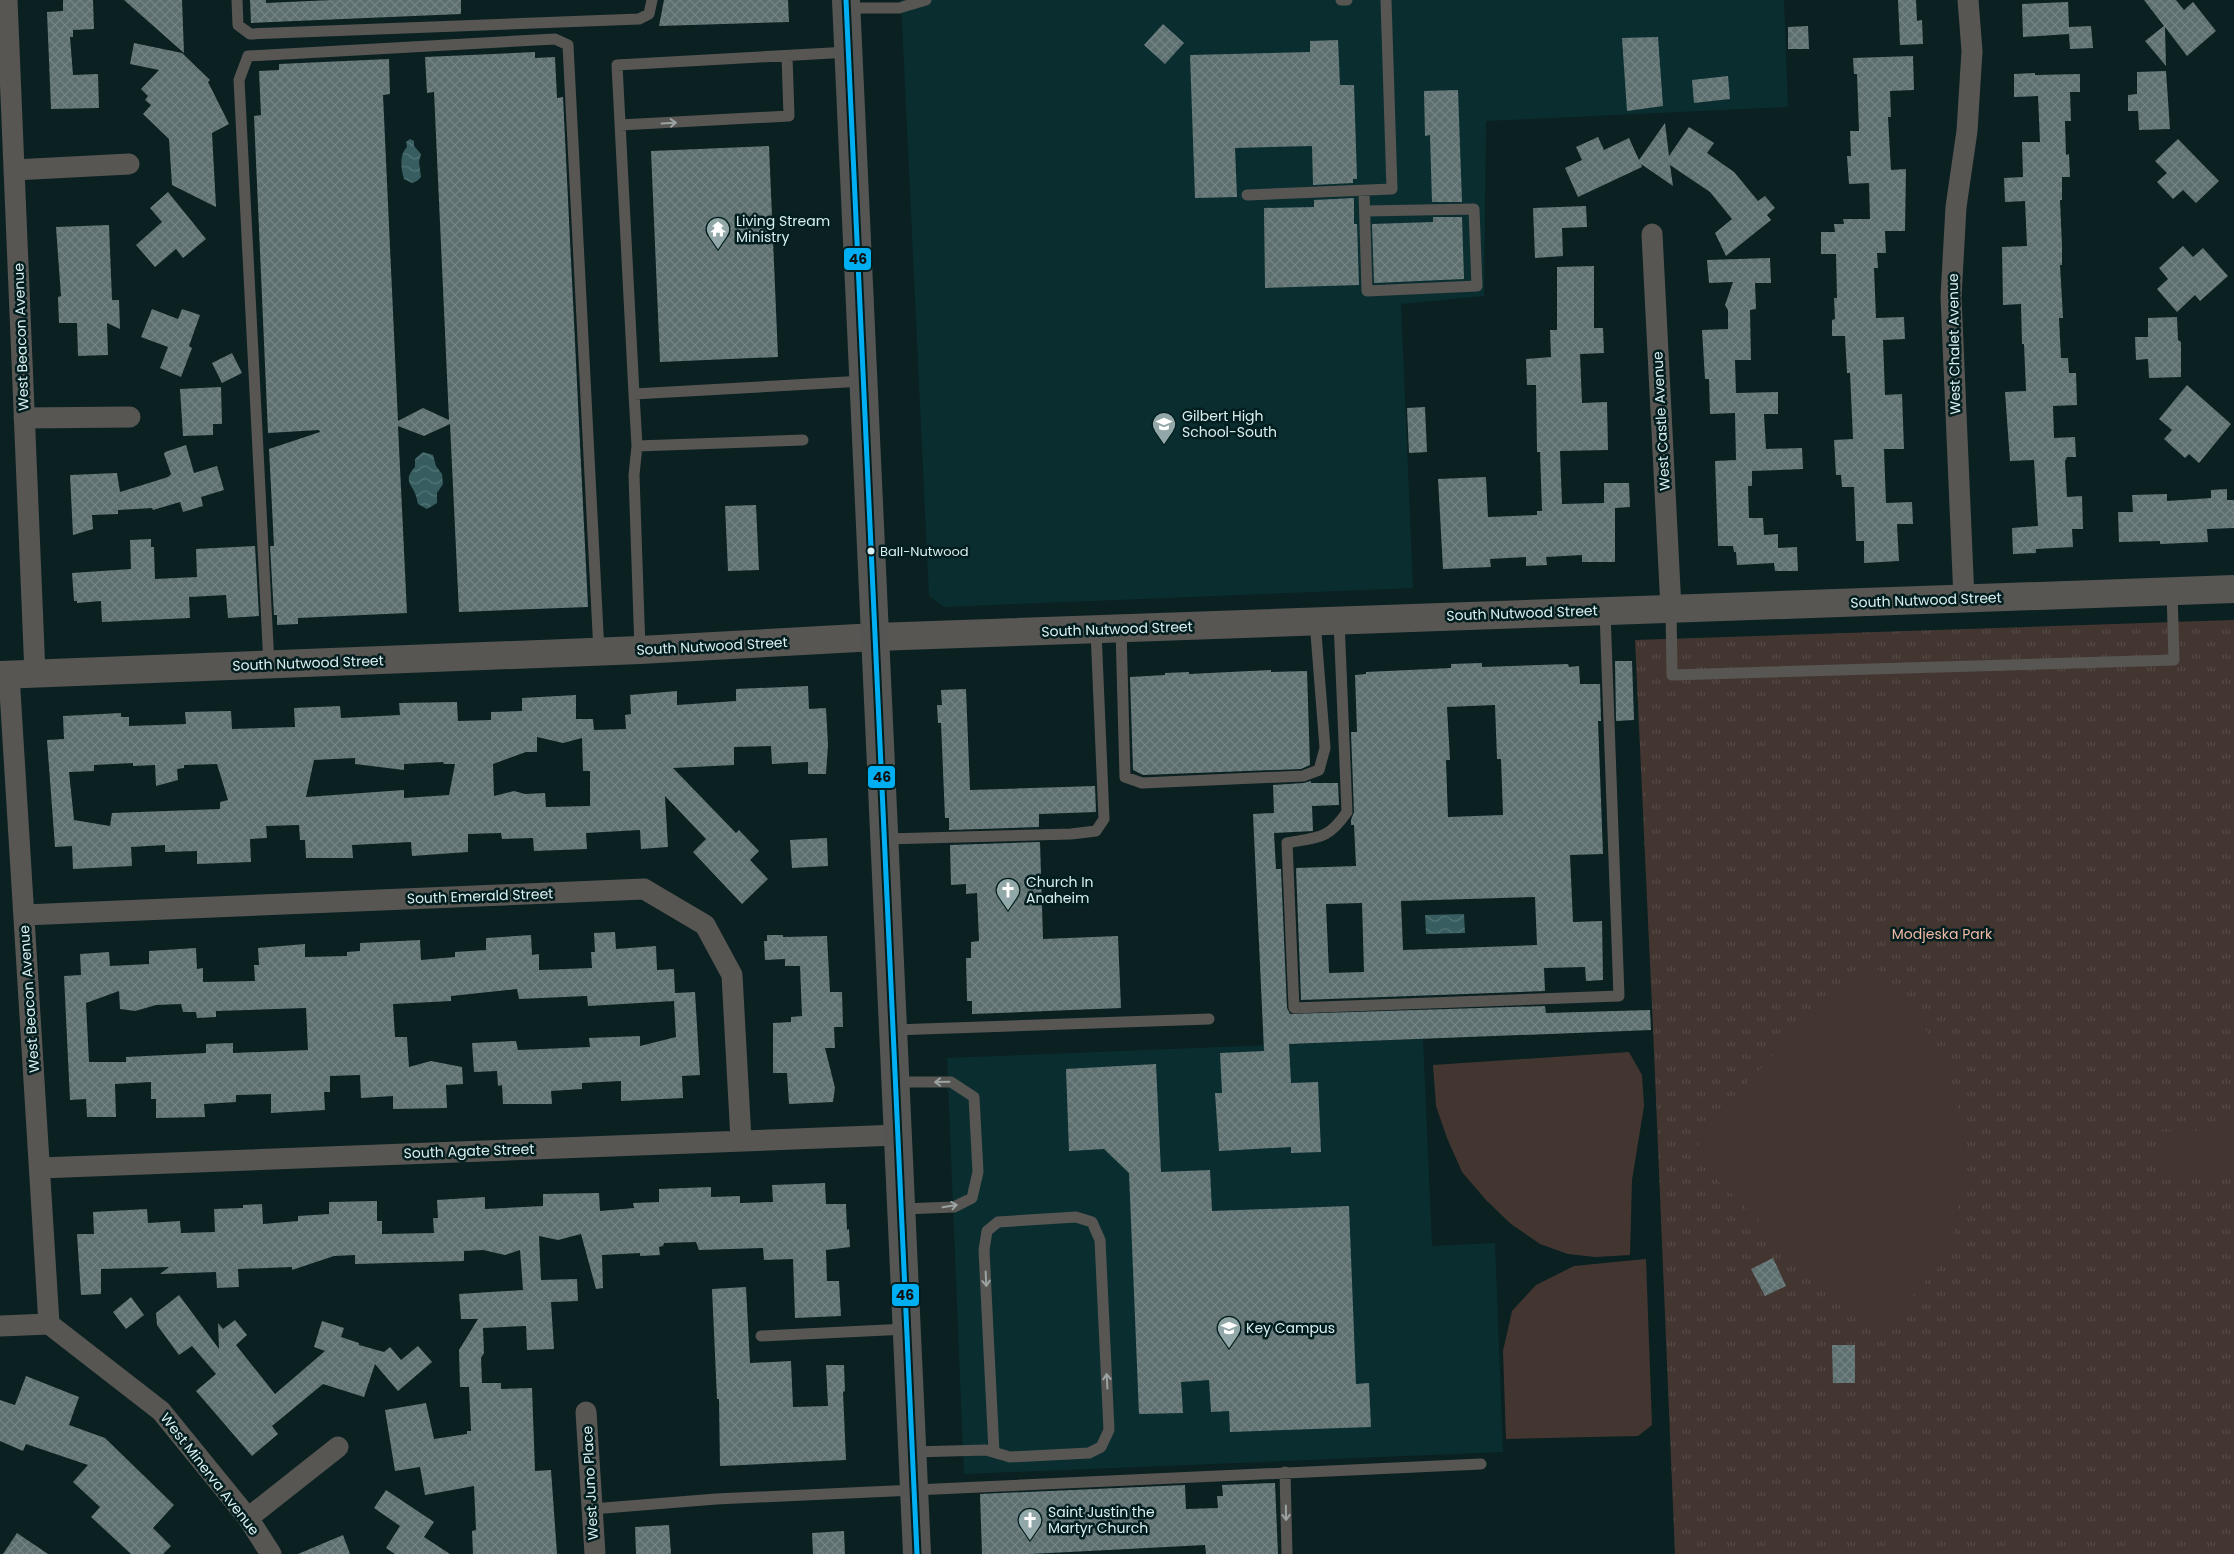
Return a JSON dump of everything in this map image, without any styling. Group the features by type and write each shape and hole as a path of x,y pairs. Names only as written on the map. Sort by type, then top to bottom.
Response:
{"main road":[{"path":"846,4 918,1554"}],"street":[{"name":"West Beacon Avenue","path":"7,0 14,170 8,206 24,418 14,674 24,915 49,1324"},
{"name":"West Chalet Avenue","path":"1964,599 1951,297 1956,207 1967,131 1972,51 1968,0"},
{"path":"14,170 129,164"},
{"name":"West Castle Avenue","path":"1652,234 1671,608"},
{"path":"24,418 130,417"},
{"name":"South Nutwood Street","path":"14,674 599,652 876,637 2234,588"},
{"name":"South Emerald Street","path":"24,915 644,888 705,925 732,975 741,1140"},
{"name":"South Agate Street","path":"40,1168 898,1135"},
{"path":"0,1326 49,1324"},
{"name":"West Minerva Avenue","path":"49,1324 161,1411 248,1518 271,1554"},
{"name":"West Juno Place","path":"586,1412 595,1554"},
{"path":"248,1518 338,1447"}],"lane":[{"path":"237,0 238,25 250,34 639,19 649,14 652,0"},
{"path":"846,4 899,8 926,0"},
{"path":"1342,0 1347,0"},
{"path":"1247,194 1392,190 1386,0"},
{"path":"269,665 239,80 248,56 555,39 568,45 599,652"},
{"path":"640,650 634,475 637,446 617,66 849,52"},
{"path":"620,125 789,116 786,56"},
{"path":"1364,191 1367,291 1477,286 1474,209 1365,211"},
{"path":"634,394 864,381"},
{"path":"637,446 803,440"},
{"path":"1671,608 1672,675 2174,660 2172,591"},
{"path":"1327,621 1347,812 1328,835 1287,843 1294,1008 1619,996 1605,610"},
{"path":"1108,630 1125,778 1142,783 1151,783 1303,776 1319,770 1325,748 1327,621"},
{"path":"885,839 1071,834 1096,831 1104,818 1108,630"},
{"path":"893,1030 1209,1019"},
{"path":"896,1082 951,1082 974,1096 978,1172 972,1198 954,1207 902,1210"},
{"path":"913,1452 986,1450 1010,1457 1089,1453 1102,1447 1109,1430 1100,1240 1092,1222 1076,1217 998,1222 987,1231 984,1250 994,1452"},
{"path":"761,1336 907,1329"},
{"path":"592,1509 716,1499 1481,1464"},
{"path":"1285,1472 1287,1554"}],"shaded area":[{"name":"Gilbert High School-South","path":"901,0 1784,0 1788,107 1486,121 1484,296 1401,304 1413,588 944,607 929,596"},
{"name":"Key Campus","path":"1423,1039 1432,1246 1495,1243 1503,1452 964,1474 947,1058"}],"green space":[{"name":"Modjeska Park","path":"2234,620 2234,1554 1675,1554 1635,640"},
{"path":"1868,959 1910,1004 1945,1062 1962,1125 1963,1183 1951,1244 1920,1289 1875,1331 1710,1173 1701,1160 1698,1148 1701,1135 1709,1122"},
{"path":"1629,1052 1642,1075 1644,1106 1632,1180 1630,1255 1595,1257 1568,1254 1540,1244 1511,1224 1486,1200 1462,1172 1436,1106 1433,1065"},
{"path":"2234,1129 2234,1177 2157,1180 2156,1132"},
{"path":"1646,1259 1652,1425 1638,1436 1506,1439 1503,1351 1512,1311 1536,1285 1574,1266"}],"water":[{"path":"410,139 414,141 414,146 421,154 419,162 421,177 412,183 404,179 402,167 404,150 407,147 406,142"},
{"path":"423,452 433,455 436,466 442,474 443,484 437,493 437,503 427,509 418,504 409,479 415,467 415,459"},
{"path":"1464,914 1465,933 1426,934 1425,915"}],"building":[{"path":"63,0 93,0 94,29 73,30 73,37 70,37 73,75 98,74 99,108 51,109 47,12 63,11"},
{"path":"124,0 182,0 184,53"},
{"path":"250,0 266,0 266,3 332,0 461,0 461,14 251,23"},
{"path":"664,0 788,0 789,22 659,26"},
{"path":"1898,0 1916,0 1917,21 1922,20 1923,44 1900,45"},
{"path":"2144,0 2176,0 2184,10 2193,2 2216,31 2187,56 2165,27 2166,66 2145,41 2164,26"},
{"path":"2068,2 2069,27 2091,26 2093,48 2070,49 2069,34 2023,37 2022,4"},
{"path":"1163,24 1184,43 1165,64 1144,45"},
{"path":"1808,26 1809,49 1788,49 1788,27"},
{"path":"1658,37 1663,106 1627,111 1622,38"},
{"path":"1338,40 1340,85 1354,85 1357,179 1353,179 1353,183 1313,185 1312,146 1235,148 1237,197 1195,198 1190,55 1310,52 1310,41"},
{"path":"134,43 182,53 210,80 208,82 229,124 212,133 216,207 172,185 169,139 143,114 151,105 145,100 148,96 141,89 159,70 130,64"},
{"path":"535,52 535,58 555,57 557,98 563,97 588,607 459,612 450,424 424,436 398,426 407,613 298,618 298,624 277,625 277,615 274,615 270,546 274,546 269,449 320,432 319,430 268,433 254,116 261,115 259,71 279,70 279,64 389,59 390,94 383,95 398,421 423,408 449,420 434,92 427,93 425,57"},
{"path":"1913,56 1914,90 1890,91 1891,117 1888,117 1891,170 1906,169 1905,231 1885,231 1886,253 1877,253 1878,268 1874,268 1876,318 1904,317 1905,339 1883,340 1885,395 1902,394 1904,449 1884,449 1886,503 1912,502 1913,524 1897,524 1899,561 1864,563 1864,541 1856,541 1854,487 1842,487 1841,475 1836,475 1834,440 1853,439 1850,373 1847,373 1845,336 1832,336 1832,320 1835,319 1834,298 1837,298 1836,254 1821,254 1821,232 1835,232 1834,224 1844,224 1843,219 1870,219 1869,183 1849,184 1847,156 1851,156 1850,131 1859,131 1857,74 1854,74 1853,58"},
{"path":"2166,71 2170,129 2139,130 2138,111 2128,111 2128,95 2137,94 2137,72"},
{"path":"2035,73 2035,75 2080,74 2080,92 2070,92 2071,121 2065,121 2066,155 2069,154 2070,177 2062,177 2062,200 2060,200 2062,265 2060,265 2063,318 2059,318 2061,358 2068,358 2069,373 2076,373 2077,405 2053,406 2054,438 2075,437 2076,457 2067,457 2065,461 2067,497 2082,496 2083,529 2072,529 2073,547 2036,549 2036,553 2013,554 2012,528 2038,526 2034,460 2010,461 2005,392 2026,391 2021,304 2003,305 2002,247 2027,246 2025,201 2005,202 2004,178 2023,177 2022,142 2040,142 2038,96 2014,97 2014,74"},
{"path":"1728,76 1730,99 1694,103 1692,80"},
{"path":"1458,90 1462,202 1432,202 1430,135 1425,136 1424,91"},
{"path":"1665,123 1669,156 1689,127 1714,143 1707,153 1734,172 1758,201 1765,196 1775,208 1767,215 1771,220 1726,256 1715,233 1732,219 1710,192 1670,165 1673,186 1641,164 1642,167 1578,197 1565,168 1582,160 1576,147 1598,137 1604,150 1629,138 1639,160"},
{"path":"2178,139 2219,181 2196,203 2183,190 2173,199 2157,182 2167,173 2155,161"},
{"path":"769,146 778,357 660,362 651,151"},
{"path":"168,192 206,239 183,258 176,249 155,267 136,245 162,222 150,208"},
{"path":"1354,198 1354,224 1357,224 1359,285 1265,288 1264,208 1314,207 1314,200"},
{"path":"1586,206 1587,227 1562,228 1563,256 1535,258 1533,208"},
{"path":"1433,217 1462,217 1464,279 1374,283 1372,224 1433,222"},
{"path":"109,225 112,300 119,300 120,329 107,323 108,355 78,356 77,323 59,323 58,297 61,296 56,227"},
{"path":"2183,246 2193,257 2203,248 2228,276 2200,301 2195,295 2177,312 2157,289 2168,279 2159,268"},
{"path":"1770,258 1771,283 1755,283 1756,309 1750,310 1751,360 1735,360 1736,393 1778,392 1778,414 1764,414 1766,449 1802,448 1803,469 1752,471 1752,486 1748,486 1749,518 1763,518 1764,535 1778,534 1778,548 1797,547 1798,571 1775,571 1774,563 1737,565 1736,552 1734,552 1733,546 1718,546 1715,461 1736,460 1735,413 1710,414 1709,379 1705,379 1702,330 1728,329 1728,310 1725,305 1733,282 1709,283 1707,260"},
{"path":"1594,266 1594,328 1603,328 1604,353 1580,354 1582,403 1607,402 1608,450 1560,451 1562,504 1604,503 1604,483 1629,483 1630,507 1615,508 1615,562 1582,562 1582,555 1546,557 1547,565 1526,566 1526,557 1490,559 1491,567 1443,569 1438,479 1486,477 1488,517 1537,515 1537,511 1542,511 1540,452 1537,452 1536,385 1527,385 1526,359 1551,357 1550,330 1557,330 1557,267"},
{"path":"152,309 178,319 182,309 200,315 189,346 192,348 181,377 160,368 168,347 141,337"},
{"path":"2177,317 2178,340 2181,342 2181,377 2149,378 2148,359 2136,360 2135,337 2148,337 2148,318"},
{"path":"232,353 242,373 222,383 212,363"},
{"path":"2187,385 2231,424 2199,463 2189,454 2185,458 2164,439 2172,430 2159,419"},
{"path":"221,387 222,424 213,424 213,435 183,436 180,389"},
{"path":"1425,407 1427,452 1409,453 1407,408"},
{"path":"186,445 194,473 217,466 224,490 201,497 203,506 183,512 180,502 153,510 152,508 118,510 118,514 92,515 93,529 73,535 70,475 117,473 120,492 168,477 171,474 165,452"},
{"path":"2227,489 2227,500 2234,500 2234,528 2207,529 2208,542 2160,544 2160,541 2119,542 2118,512 2133,512 2132,495 2167,494 2167,501 2211,498 2211,490"},
{"path":"756,505 759,570 728,571 725,506"},
{"path":"151,539 151,547 154,547 155,579 197,577 196,549 255,546 259,616 228,618 226,595 189,597 190,618 102,622 101,601 77,603 77,601 74,601 72,573 131,569 130,540"},
{"path":"1615,661 1632,661 1634,720 1616,721"},
{"path":"1482,663 1482,667 1568,664 1569,667 1579,666 1580,684 1600,684 1601,721 1598,721 1603,854 1570,855 1573,922 1602,921 1603,980 1586,981 1585,967 1544,968 1545,991 1301,1000 1296,868 1356,866 1354,825 1351,825 1354,812 1351,732 1357,732 1355,675 1366,674 1366,672 1451,668 1451,664","holes":["1495,705 1497,759 1501,759 1503,815 1448,817 1446,760 1450,760 1447,707","1535,897 1537,945 1403,950 1401,901","1362,903 1364,972 1329,973 1326,904"]},
{"path":"1271,670 1271,672 1307,671 1310,765 1301,769 1143,775 1133,770 1130,677 1165,675 1165,673 1189,672 1189,674"},
{"path":"808,686 809,709 826,708 828,745 826,774 808,774 808,762 772,764 771,746 734,747 734,765 673,768 736,833 739,830 759,851 750,860 768,879 742,904 693,852 706,839 665,796 668,847 641,849 640,830 586,833 587,849 534,851 533,838 502,839 501,833 468,834 468,852 412,856 411,842 352,845 353,858 306,858 305,840 300,840 299,825 266,826 267,838 250,839 251,862 197,864 197,851 165,852 165,845 131,847 132,866 73,869 72,846 55,847 47,740 64,739 63,716 121,713 121,717 129,717 129,726 186,724 185,712 231,711 232,729 295,727 294,708 340,706 341,718 400,715 399,703 457,702 458,721 491,720 491,712 522,711 522,698 576,695 576,719 593,719 594,730 626,729 625,715 631,714 630,695 677,691 677,705 736,701 736,689","holes":["537,737 563,743 582,738 583,771 590,771 590,806 546,807 545,793 525,794 514,791 494,796 493,764 526,752 537,752","355,758 355,764 404,770 404,764 443,762 444,764 455,764 449,795 404,798 404,790 306,797 314,760","133,763 133,766 155,765 156,786 178,780 177,769 184,768 184,765 217,764 228,800 220,802 220,809 112,813 110,826 74,820 69,772 94,771 94,765"]},
{"path":"966,689 970,790 1095,786 1096,812 1039,814 1039,827 949,830 949,818 945,818 941,723 938,723 937,705 942,705 941,690"},
{"path":"1311,781 1311,783 1338,783 1339,805 1312,806 1313,831 1274,833 1276,869 1281,869 1287,1008 1290,1014 1545,1006 1546,1013 1650,1010 1651,1030 1289,1044 1291,1083 1318,1082 1321,1152 1291,1153 1291,1147 1219,1151 1215,1093 1222,1093 1220,1053 1264,1051 1253,814 1274,813 1273,785"},
{"path":"827,838 828,866 792,868 790,840"},
{"path":"1040,842 1043,939 1118,936 1121,1008 972,1014 972,1001 967,1001 966,958 971,958 971,942 979,941 977,893 966,894 966,884 951,885 950,845"},
{"path":"615,932 616,949 656,946 657,970 674,969 675,993 695,992 700,1075 682,1076 683,1098 621,1101 621,1081 582,1083 582,1089 551,1091 552,1104 503,1104 502,1085 498,1086 497,1071 474,1072 472,1043 516,1041 518,1050 590,1047 589,1038 640,1036 640,1046 676,1037 674,1001 588,1006 587,996 519,999 517,989 451,996 451,1001 393,1004 395,1037 407,1037 409,1067 431,1061 462,1067 463,1084 446,1085 447,1108 393,1109 393,1096 361,1098 360,1075 330,1076 330,1092 324,1092 325,1110 271,1113 271,1094 236,1095 236,1102 204,1104 205,1117 156,1118 156,1099 151,1099 151,1082 115,1084 116,1117 87,1117 86,1099 70,1100 64,976 81,975 80,954 109,952 110,966 149,964 149,951 196,948 197,969 203,968 203,982 255,981 254,965 259,965 258,948 305,944 305,957 347,956 347,952 360,951 360,943 420,940 421,960 455,957 455,952 486,950 486,938 531,935 532,955 539,954 539,970 592,968 591,952 595,952 594,933","holes":["119,991 120,1009 135,1011 156,1005 181,1004 183,1012 196,1012 197,1018 216,1017 216,1011 306,1008 308,1050 233,1053 233,1043 206,1044 206,1053 126,1057 126,1062 89,1062 86,1003"]},
{"path":"767,935 783,935 783,937 827,936 830,992 842,992 843,1027 834,1027 835,1048 825,1048 835,1088 833,1102 789,1104 787,1073 773,1073 773,1023 791,1022 791,1017 802,1016 800,966 785,966 785,959 765,960 764,941 767,941"},
{"path":"1156,1064 1161,1172 1210,1170 1212,1211 1349,1206 1356,1384 1369,1383 1371,1427 1230,1432 1229,1411 1211,1412 1209,1380 1181,1382 1183,1413 1139,1414 1129,1173 1104,1149 1069,1151 1066,1069"},
{"path":"825,1183 826,1204 846,1204 850,1247 826,1250 827,1281 839,1281 841,1316 795,1318 793,1259 764,1260 763,1248 699,1250 696,1242 664,1243 663,1246 659,1247 660,1255 640,1256 640,1253 602,1255 603,1288 596,1289 581,1234 558,1240 539,1236 541,1280 577,1279 578,1301 551,1302 554,1349 527,1350 526,1326 483,1328 482,1383 501,1383 501,1389 532,1388 535,1471 551,1470 557,1554 473,1554 472,1531 476,1530 474,1486 425,1495 420,1467 395,1471 385,1410 426,1403 434,1439 467,1434 467,1431 471,1431 469,1387 460,1387 459,1350 478,1319 461,1319 459,1294 523,1290 520,1250 505,1255 483,1250 464,1251 464,1261 355,1264 355,1255 334,1256 292,1270 292,1267 238,1269 239,1287 217,1288 216,1272 160,1274 169,1267 101,1269 101,1294 81,1295 77,1234 94,1234 93,1212 147,1209 148,1223 180,1221 181,1233 215,1232 214,1209 243,1208 243,1205 262,1204 263,1224 298,1221 298,1216 329,1214 329,1202 377,1201 377,1221 382,1221 382,1234 434,1233 433,1218 438,1218 437,1200 485,1197 485,1209 543,1206 543,1194 599,1193 600,1211 634,1208 633,1203 659,1202 659,1189 711,1187 711,1197 740,1196 740,1203 773,1202 772,1185"},
{"path":"1773,1258 1786,1286 1765,1296 1751,1269"},
{"path":"746,1287 750,1363 791,1361 793,1407 828,1406 826,1365 844,1365 845,1391 843,1392 846,1460 720,1466 719,1399 717,1399 712,1289"},
{"path":"179,1295 219,1349 218,1323 223,1329 235,1320 247,1335 236,1345 275,1394 325,1351 314,1347 322,1321 344,1328 341,1337 359,1343 359,1345 384,1352 390,1347 401,1360 418,1346 432,1362 398,1391 375,1364 364,1397 323,1384 272,1426 278,1434 252,1456 196,1391 216,1374 192,1346 179,1355 157,1325 156,1313"},
{"path":"131,1297 144,1315 126,1329 113,1312"},
{"path":"1832,1345 1855,1345 1855,1383 1833,1383"},
{"path":"26,1376 79,1397 69,1425 105,1438 174,1505 153,1528 171,1546 163,1554 131,1554 91,1517 100,1507 73,1482 88,1465 26,1444 23,1451 0,1441 0,1400 15,1405"},
{"path":"1275,1483 1278,1554 1206,1554 1205,1545 1030,1554 982,1554 980,1494 1185,1485 1186,1509 1218,1508 1217,1496 1223,1496 1222,1485"},
{"path":"386,1490 434,1522 424,1537 450,1554 395,1554 386,1548 400,1526 374,1508"},
{"path":"669,1525 671,1554 636,1554 635,1527"},
{"path":"844,1531 845,1554 813,1554 812,1533"},
{"path":"17,1533 48,1554 3,1554"},
{"path":"343,1535 350,1554 298,1554"}],"transit line":[{"name":"46","path":"846,0 917,1554"}],"place":[{"name":"Living Stream Ministry","path":"718,250"},
{"name":"Gilbert High School-South","path":"1164,445"},
{"name":"Ball-Nutwood","path":"871,551"},
{"name":"Church In Anaheim","path":"1008,911"},
{"name":"Key Campus","path":"1229,1349"},
{"name":"Saint Justin the Martyr Church","path":"1030,1541"}]}
